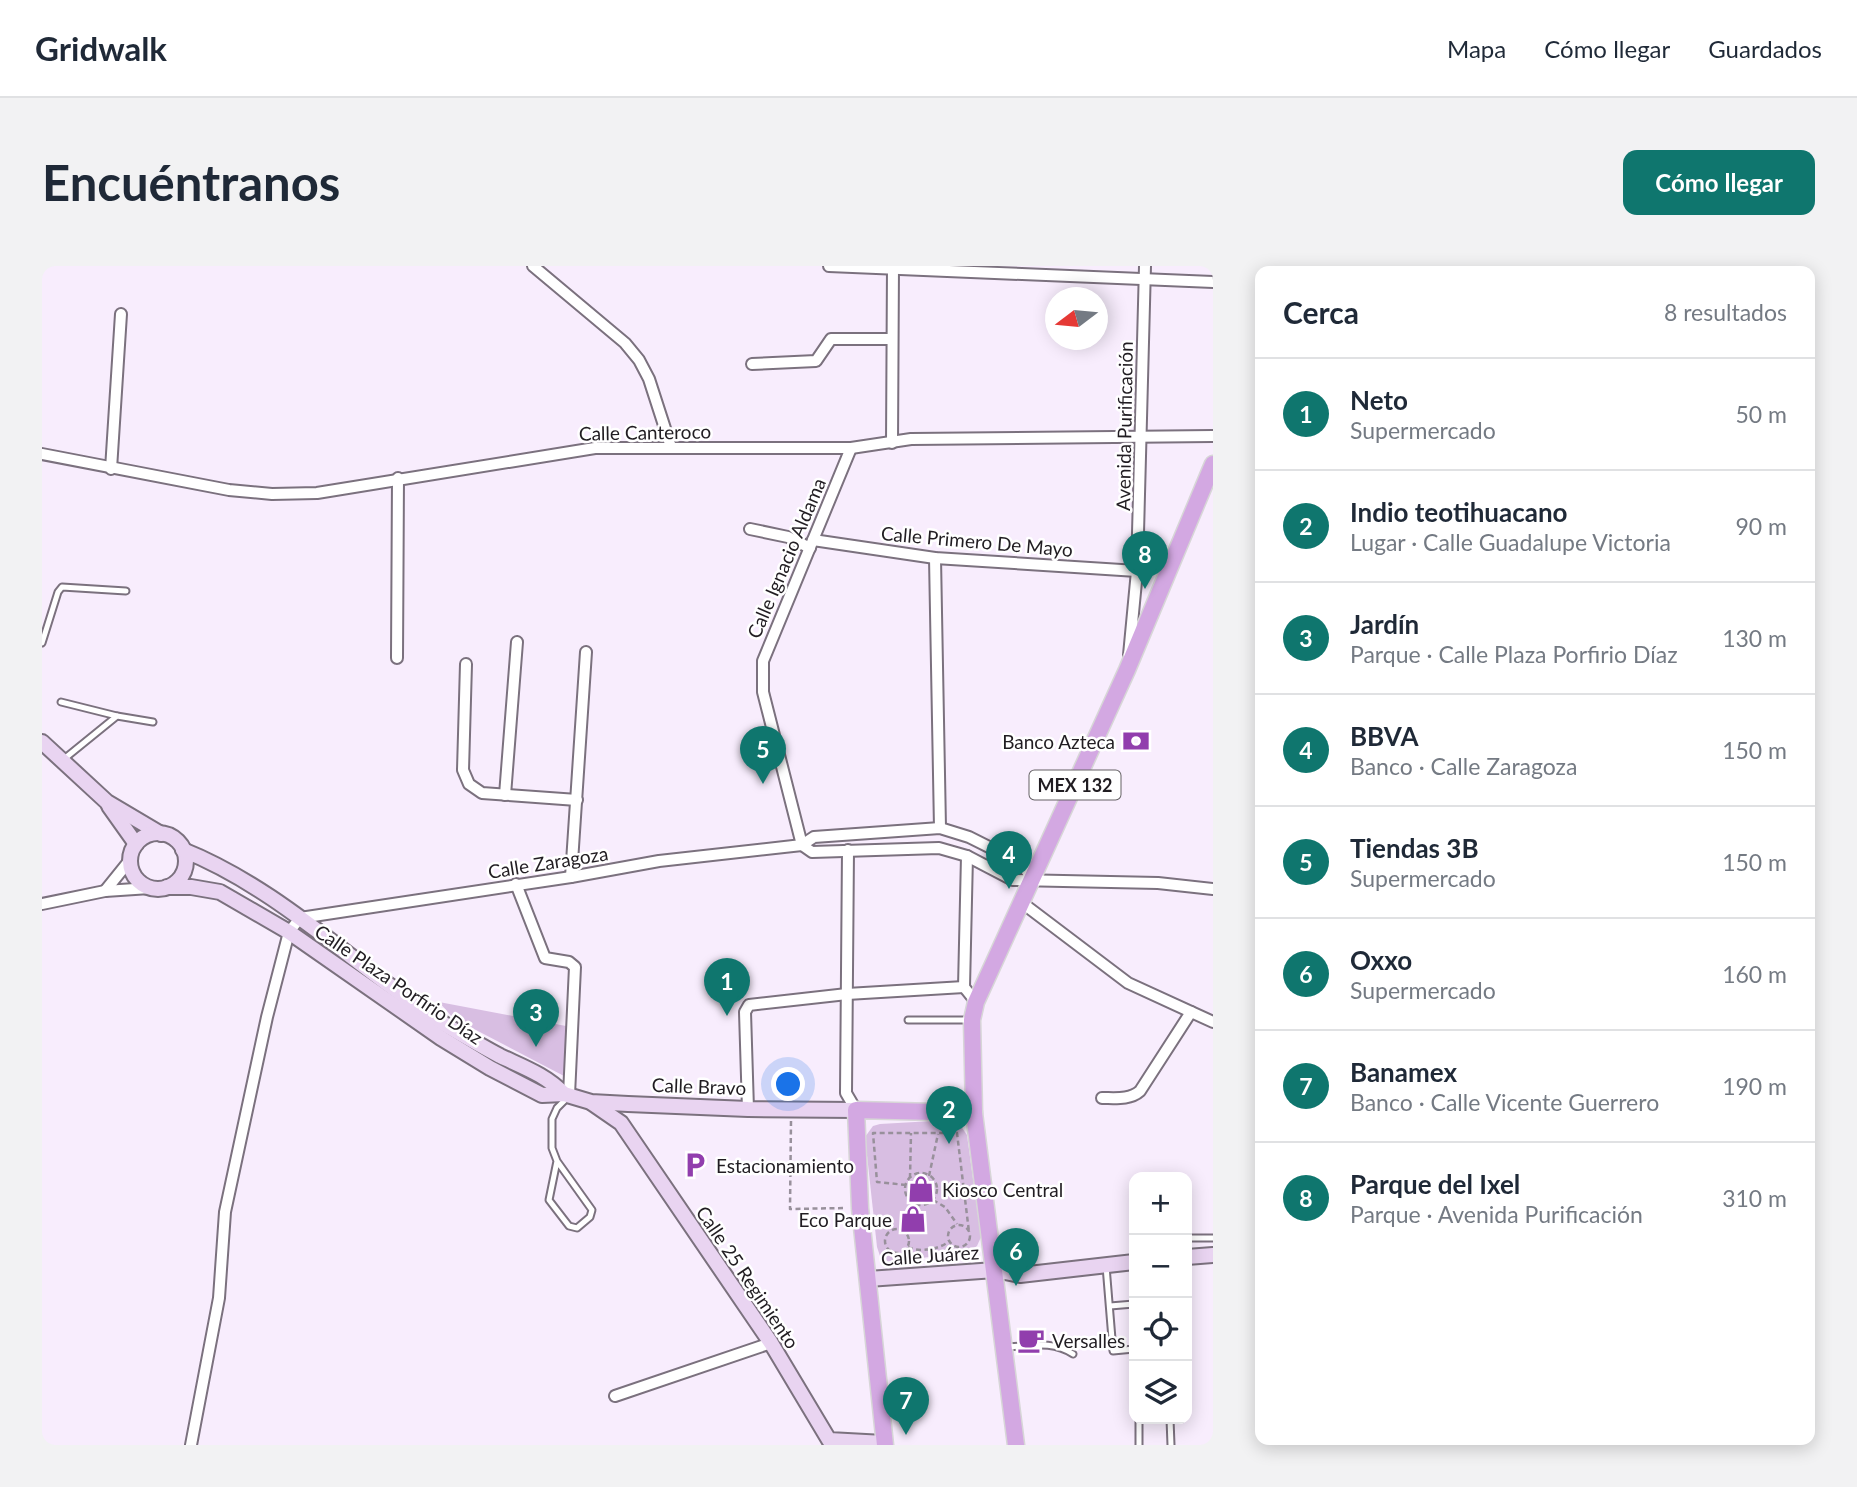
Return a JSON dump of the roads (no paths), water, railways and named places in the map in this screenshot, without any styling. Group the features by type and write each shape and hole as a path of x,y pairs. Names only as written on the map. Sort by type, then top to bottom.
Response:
{"main road":[{"name":"MEX 132","path":"1016,1445 974,1113 972,1020 976,1002 1127,670 1213,464"},
{"path":"42,742 107,802 161,834 170,836 183,850 185,868 175,883 167,887 150,888 135,878 130,860 136,844 143,838 161,834"},
{"path":"107,802 136,844"},
{"name":"Calle Plaza Porfirio Díaz","path":"183,850 203,858 300,918 365,969 449,1027 551,1080 567,1095"},
{"name":"Calle Plaza Porfirio Díaz","path":"167,887 191,887 220,892 289,932 419,1023 489,1068 542,1095 567,1095 591,1102"},
{"name":"Calle Bravo","path":"591,1102 748,1109 974,1113"},
{"name":"Calle 25 Regimiento","path":"591,1102 621,1123 771,1343 829,1440 884,1444"},
{"path":"856,1110 860,1208 884,1444"},
{"path":"1192,1257 1213,1255"},
{"name":"Calle Juárez","path":"868,1279 995,1270 1020,1275 1129,1263"}],"street":[{"path":"533,266 625,343 639,359 649,379 671,447"},
{"path":"830,266 1213,282"},
{"name":"Avenida Purificación","path":"1127,670 1138,571 1145,266"},
{"path":"892,268 892,443"},
{"path":"111,469 121,314"},
{"path":"752,364 816,361 831,339 891,339"},
{"name":"Calle Canteroco","path":"42,454 229,490 272,494 317,493 595,447 851,448 911,439 1213,436"},
{"name":"Calle Ignacio Aldama","path":"802,845 763,692 762,676 766,650 851,448"},
{"path":"397,659 398,478"},
{"name":"Calle Primero De Mayo","path":"750,529 811,544 935,558 1138,571"},
{"path":"935,558 940,828"},
{"path":"505,794 517,642"},
{"path":"571,877 586,652"},
{"path":"466,664 463,770 469,783 482,793 577,800"},
{"name":"Calle Zaragoza","path":"300,918 659,861 802,845 814,837 940,828 969,837 1021,863 1032,879"},
{"name":"Calle Zaragoza","path":"802,845 812,852 939,848 967,856 1013,880 1158,883 1213,889"},
{"path":"848,850 846,1093 856,1110"},
{"path":"967,856 964,987 976,1002"},
{"path":"105,891 130,860"},
{"path":"516,884 545,958 569,962 575,967 567,1095"},
{"path":"42,904 105,891 150,888"},
{"path":"1021,902 1128,983 1213,1022"},
{"path":"191,1445 219,1298 225,1212 267,1017 289,932 300,918"},
{"path":"748,1109 746,1008 752,1004 847,994 964,987"},
{"path":"1102,1098 1127,1097 1140,1091 1191,1012"},
{"path":"615,1396 771,1343"}],"lane":[{"path":"42,643 62,587 126,591"},
{"path":"61,702 153,722"},
{"path":"62,761 117,716"},
{"path":"908,1020 972,1020"},
{"path":"557,1161 549,1200 569,1226 576,1228 590,1217 592,1210 557,1161 552,1148 552,1119 567,1095"},
{"path":"1192,1238 1213,1238"},
{"path":"1106,1266 1114,1351 1129,1350"},
{"path":"1110,1306 1129,1304"},
{"path":"1005,1348 1052,1344 1073,1354"},
{"path":"1139,1424 1139,1445"},
{"path":"1170,1424 1171,1445"}],"place":[{"name":"Parque del Ixel","path":"1145,589"},
{"name":"Banco Azteca","path":"1136,741"},
{"name":"Tiendas 3B","path":"763,784"},
{"name":"BBVA","path":"1009,889"},
{"name":"Neto","path":"727,1016"},
{"name":"Jardín","path":"536,1047"},
{"name":"Indio teotihuacano","path":"949,1144"},
{"name":"Estacionamiento","path":"695,1165"},
{"name":"Kiosco Central","path":"921,1189"},
{"name":"Eco Parque","path":"913,1219"},
{"name":"Oxxo","path":"1016,1286"},
{"name":"Versalles","path":"1031,1340"},
{"name":"Banamex","path":"906,1435"}]}
